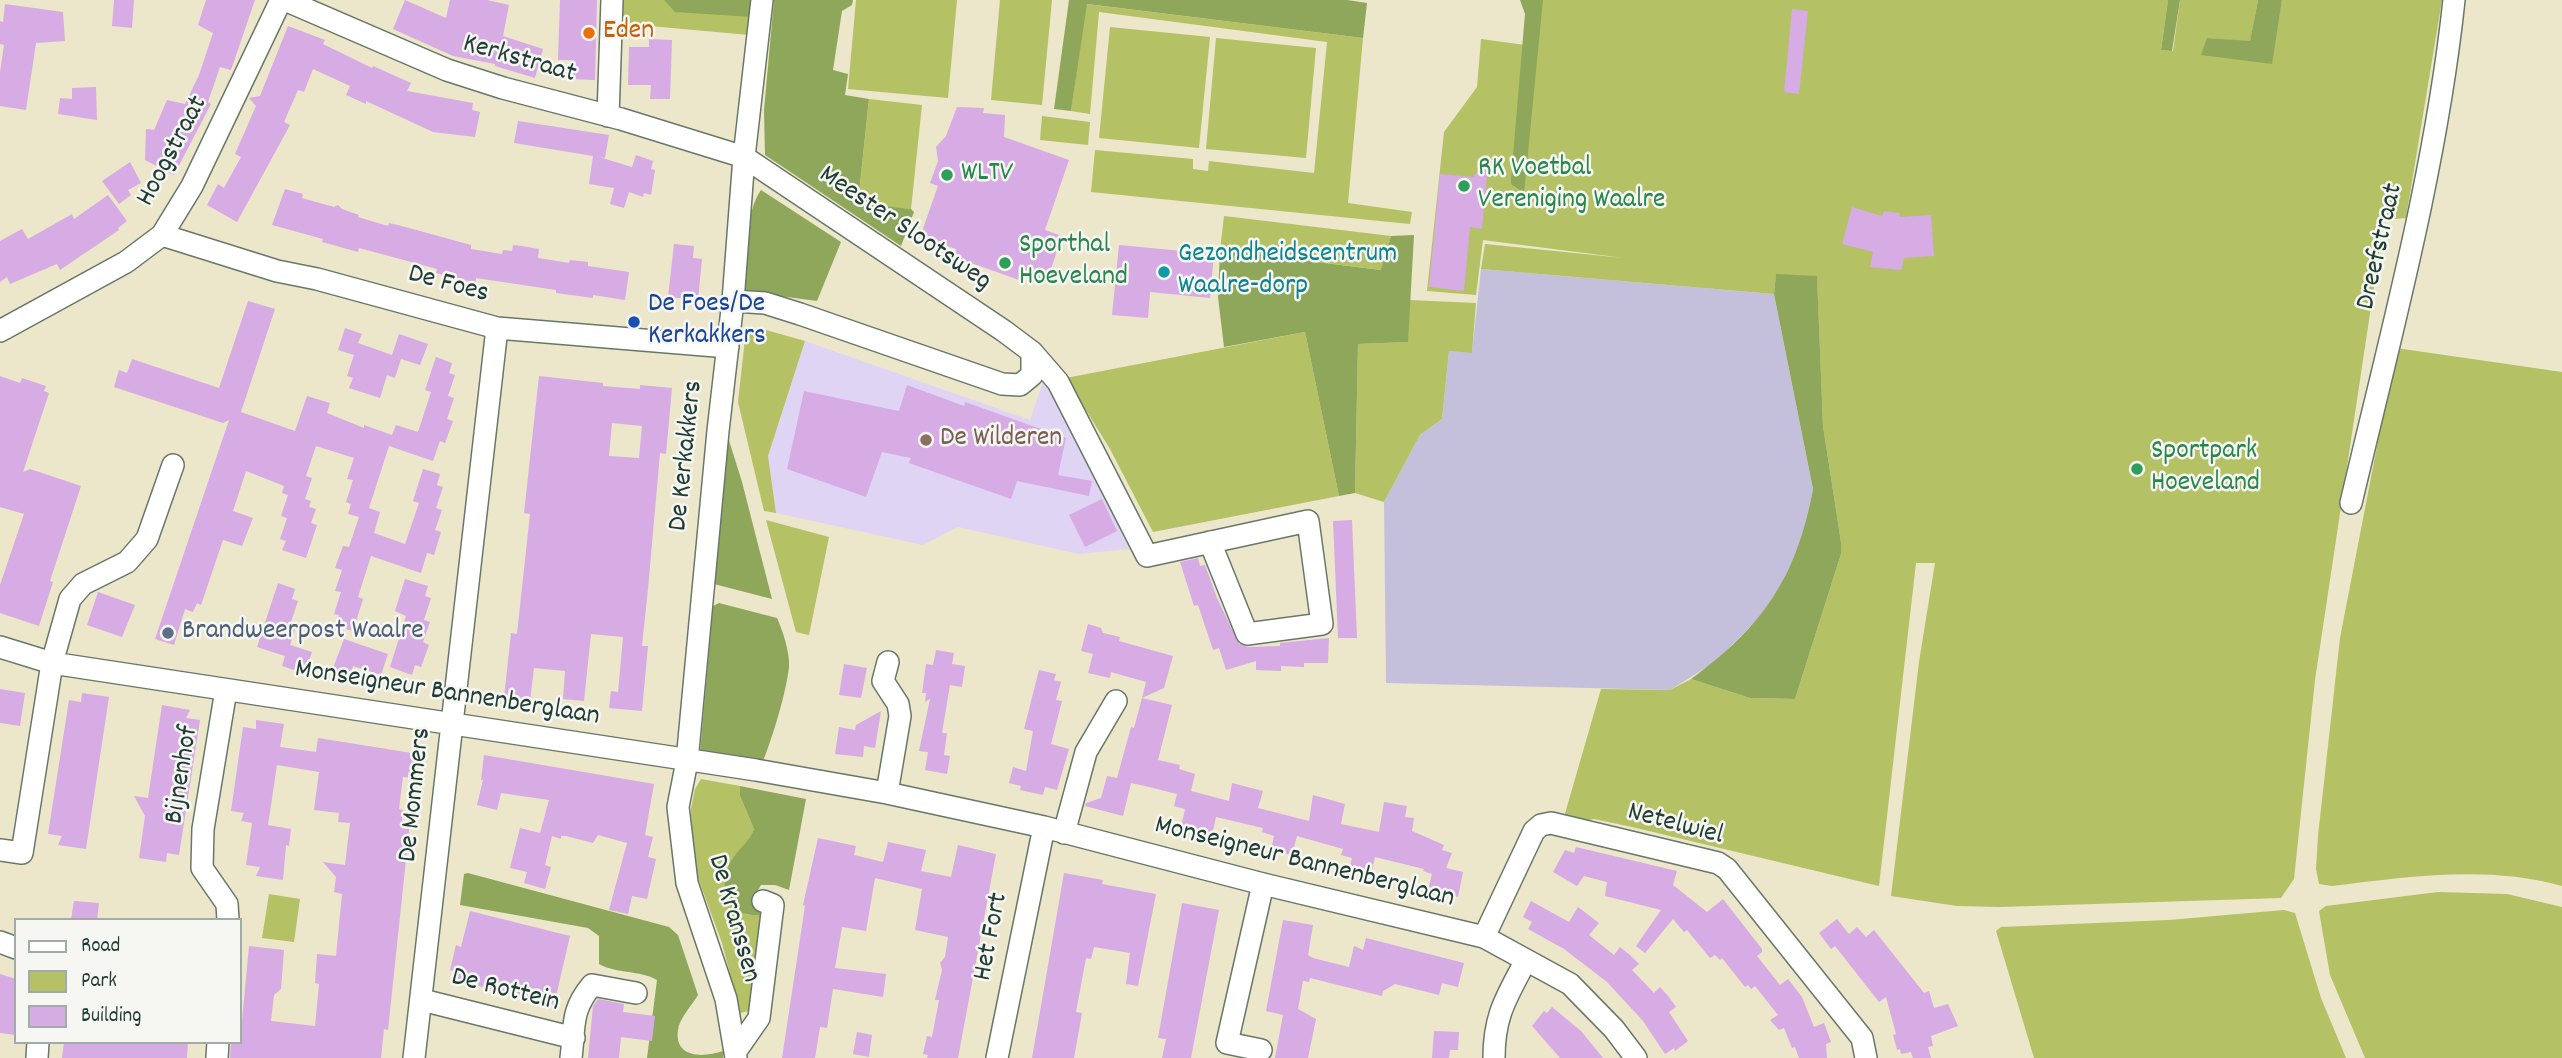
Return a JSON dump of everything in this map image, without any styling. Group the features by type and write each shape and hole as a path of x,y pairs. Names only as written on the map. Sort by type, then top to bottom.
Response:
{"street":[{"name":"Kerkstraat","path":"283,0 447,70 744,158"},
{"name":"Hoogstraat","path":"0,331 126,262 162,235 192,186 283,0"},
{"path":"608,116 612,0"},
{"name":"De Kerkakkers","path":"687,761 733,301 744,158 762,0"},
{"name":"Dreefstraat","path":"2351,503 2420,209 2454,0"},
{"name":"Meester Slootsweg","path":"744,158 993,323 1032,352 1058,382 1147,556 1210,542"},
{"name":"De Foes","path":"162,235 277,271 317,279 497,328 727,347"},
{"path":"733,301 765,303 1002,384 1020,385 1032,375 1032,352"},
{"name":"De Mommers","path":"414,1058 497,328"},
{"path":"0,850 22,853 52,663 70,599 83,583 127,562 147,539 173,465"},
{"path":"1308,521 1322,624 1247,634 1210,542 1308,521"},
{"name":"Monseigneur Bannenberglaan","path":"0,647 52,663 887,793 1054,830 1484,937 1570,984 1614,1029 1636,1058"},
{"path":"887,793 900,716 898,705 883,681 888,662"},
{"name":"Bijnenhof","path":"226,691 203,829 202,868 227,904 228,918"},
{"path":"1054,830 1086,752 1116,701"},
{"name":"De Kranssen","path":"687,761 678,807 687,883 726,999 736,1055"},
{"name":"Netelwiel","path":"1484,937 1534,831 1541,825 1551,822 1718,863 1727,869 1862,1038 1866,1058"},
{"name":"Het Fort","path":"997,1058 1054,830"},
{"path":"1261,1049 1227,1043 1263,884"},
{"name":"De Kranssen","path":"736,1055 759,1018 773,905 763,901"},
{"path":"1494,1058 1494,1038 1499,1014 1527,960"},
{"name":"De Rottein","path":"422,1000 572,1048 574,1018 580,1000 592,985 636,993"}],"shaded area":[{"path":"1481,269 1774,294 1813,489 1807,520 1796,555 1777,592 1760,617 1715,662 1670,690 1386,683 1384,502 1420,435 1442,419 1449,351 1472,352"},
{"name":"De Wilderen","path":"805,341 1030,420 1043,382 1052,385 1129,549 1079,554 958,527 923,545 776,513 768,456"}],"green space":[{"path":"617,0 753,0 749,35 617,23"},
{"path":"664,0 754,0 752,17 675,12"},
{"path":"774,0 853,0 852,5 842,11 833,70 848,74 845,95 869,99 858,203 911,209 914,212 901,246 765,155 764,110"},
{"path":"856,0 957,0 948,98 848,89"},
{"path":"1000,0 1052,0 1042,105 991,100"},
{"path":"1069,0 1347,0 1367,3 1363,38 1087,4 1071,111 1054,109"},
{"path":"1520,0 1543,0 1524,193 1511,184 1525,14"},
{"path":"1531,0 2168,0 2161,50 2173,51 2180,0 2258,0 2250,42 2207,38 2271,64 2282,0 2442,0 2406,218 2384,220 2315,680 2294,879 2281,898 2000,907 1957,906 1891,896 1919,662 1935,563 1916,563 1879,886 1632,827 1594,819 1579,822 1564,817 1601,689 1670,690 1691,679 1750,698 1795,699 1841,554 1841,542 1823,426 1817,280 1776,275 1774,294 1481,269 1485,244 1624,258 1483,240 1476,295 1427,291 1444,132 1477,87 1481,39 1525,45"},
{"path":"2168,0 2180,0 2172,51 2161,50"},
{"path":"2258,0 2282,0 2272,64 2201,55 2207,38 2250,41"},
{"path":"1086,4 1363,38 1348,203 1412,212 1410,224 1091,192 1095,150 1193,159 1193,169 1208,171 1209,161 1314,173 1327,42 1099,12 1090,114 1071,111"},
{"path":"1110,27 1210,37 1199,148 1099,138"},
{"path":"1216,38 1316,48 1306,158 1206,149"},
{"path":"869,99 922,105 911,209 858,204"},
{"path":"1042,116 1090,122 1088,145 1040,140"},
{"path":"761,190 841,242 817,301 742,291 749,225"},
{"path":"1224,216 1391,236 1382,270 1220,250"},
{"path":"1414,235 1408,342 1358,344 1355,493 1339,496 1305,332 1224,347 1218,297 1220,250 1381,270 1391,236"},
{"path":"1776,274 1817,276 1823,426 1841,542 1841,554 1795,699 1750,698 1691,679 1738,640 1773,597 1797,548 1813,489 1774,294"},
{"path":"1409,300 1476,303 1472,353 1449,351 1442,419 1420,435 1384,502 1355,493 1358,344 1407,342"},
{"path":"746,330 766,330 805,341 768,456 776,513 764,511 738,402"},
{"path":"1305,332 1339,496 1153,532 1110,449 1066,378"},
{"path":"2396,348 2562,372 2562,886 2476,874 2332,886 2319,884 2316,869 2318,836 2340,638"},
{"path":"727,434 742,482 772,599 714,584"},
{"path":"766,520 829,537 809,635 796,632"},
{"path":"719,603 777,618 786,642 789,661 787,678 762,764 700,753 713,606"},
{"path":"701,779 740,786 740,796 754,829 750,840 732,859 745,914 764,916 754,1002 749,1011 740,1013 722,943 695,870 691,809 695,789"},
{"path":"740,786 806,799 789,890 775,885 761,885 754,897 759,912 764,916 735,910 726,898 725,885 729,866 754,829 740,796"},
{"path":"464,874 669,927 678,935 698,995 683,1017 678,1039 685,1051 692,1054 707,1055 723,1051 723,1058 647,1058 657,980 599,964 599,936 588,928 460,905"},
{"path":"2438,892 2507,894 2562,907 2562,1058 2365,1058 2330,975 2319,911 2326,906"},
{"path":"269,894 300,899 294,942 262,938"},
{"path":"2284,910 2295,913 2321,998 2346,1058 2034,1058 1996,931 2001,927 2169,920"}],"building":[{"path":"114,0 134,0 132,28 112,26"},
{"path":"206,0 255,0 231,70 220,67 208,102 211,104 174,175 145,160 146,129 154,130 167,100 185,104 199,75 213,33 198,25"},
{"path":"405,0 446,18 450,0 487,0 509,5 503,36 543,49 535,78 495,64 453,56 393,29"},
{"path":"560,0 597,0 595,80 570,79 571,60 558,60"},
{"path":"5,4 63,12 65,41 36,43 26,110 0,106 0,72 4,45 0,44 0,21 3,22"},
{"path":"1792,9 1808,11 1799,94 1784,92"},
{"path":"288,26 325,40 323,44 411,83 407,91 473,103 472,110 480,112 475,137 433,132 366,101 366,104 346,95 350,86 313,69 304,92 298,90 284,122 290,125 237,222 207,205 218,184 224,188 241,157 235,154 256,106 249,98 260,96"},
{"path":"649,39 672,40 670,99 650,99 651,85 628,85 629,47 649,47"},
{"path":"96,87 97,120 58,114 60,98 72,99 72,88"},
{"path":"957,107 984,108 983,113 1005,115 1004,137 1069,160 1045,230 1062,236 1047,281 1022,272 1019,280 954,257 956,249 920,237 938,186 930,183 938,161 936,147 946,136"},
{"path":"518,121 609,135 605,158 599,157 632,167 636,155 653,161 651,169 655,170 651,195 644,193 643,197 629,192 624,208 610,204 614,188 589,184 593,156 514,143"},
{"path":"1489,154 1482,229 1470,227 1464,291 1429,287 1440,174 1473,177"},
{"path":"130,162 141,183 128,190 131,195 119,204 102,181"},
{"path":"285,189 303,194 302,198 334,207 338,205 359,215 358,217 471,245 471,249 502,254 503,250 512,251 513,245 522,246 539,249 538,258 569,263 570,260 588,262 588,266 629,272 625,300 556,293 556,290 476,278 476,282 462,280 436,273 437,269 359,248 358,252 322,242 323,239 272,225"},
{"path":"108,195 127,221 119,230 60,270 57,264 10,284 7,277 0,282 0,241 22,229 28,239 72,214 74,219"},
{"path":"1852,207 1882,216 1884,211 1899,213 1900,217 1931,215 1934,256 1904,258 1901,270 1870,267 1873,252 1842,244"},
{"path":"674,244 694,246 693,258 702,259 698,300 668,297"},
{"name":"Gezondheidscentrum Waalre-dorp","path":"1119,245 1214,254 1210,298 1150,292 1148,318 1112,315"},
{"path":"248,301 275,309 241,412 295,431 307,396 330,403 327,413 364,428 364,425 392,435 396,425 418,432 431,392 425,390 436,357 452,363 449,373 455,375 448,396 454,398 447,419 453,421 445,443 440,441 433,461 389,446 369,508 380,512 374,533 405,544 419,503 413,501 423,469 440,474 437,485 443,487 436,508 442,510 435,530 441,532 434,555 427,553 421,573 371,556 358,597 363,599 353,631 336,626 339,615 334,614 341,592 335,591 342,570 335,568 343,546 349,547 359,517 348,514 351,504 346,502 353,480 347,479 354,458 316,446 306,476 312,478 305,499 311,501 309,507 316,509 311,523 317,525 306,558 282,550 286,541 280,539 287,518 281,516 288,495 282,493 284,486 246,471 233,511 253,518 242,546 223,540 201,605 197,603 193,612 185,609 174,645 155,639 229,420 223,423 114,387 119,370 127,373 132,359 219,388"},
{"path":"345,328 362,334 358,343 392,355 399,334 428,344 420,365 401,359 395,378 387,375 380,398 349,388 353,378 347,376 354,355 338,350"},
{"path":"0,376 20,383 22,378 46,386 44,391 49,393 23,472 30,469 81,486 50,581 53,582 39,626 0,613 0,585 24,514 0,507"},
{"path":"539,376 603,383 603,386 672,388 666,454 660,453 642,646 648,646 642,711 609,708 611,691 618,692 623,637 591,634 584,701 563,699 565,671 534,668 530,701 504,698 511,633 517,634 530,514 524,513","holes":["612,423 642,426 639,458 609,456"]},
{"path":"907,385 964,406 965,402 1066,438 1058,475 1092,481 1089,496 1017,481 1011,499 909,463 911,458 882,452 866,497 787,469 804,391 899,411"},
{"path":"1102,499 1117,531 1085,547 1069,515"},
{"path":"1352,520 1357,638 1338,638 1333,521"},
{"path":"1198,558 1200,566 1205,565 1239,644 1248,647 1280,646 1280,643 1329,638 1328,663 1304,663 1304,667 1281,666 1281,671 1256,670 1256,661 1226,670 1219,648 1213,650 1198,605 1194,606 1180,562"},
{"path":"405,579 428,586 425,596 431,598 424,620 430,622 423,642 429,645 421,667 415,665 412,675 390,667 406,616 395,611"},
{"path":"278,583 295,589 292,599 298,601 291,622 297,624 290,645 312,652 305,674 282,666 285,656 257,647"},
{"path":"98,592 135,605 122,637 87,625"},
{"path":"1088,624 1101,628 1103,633 1120,637 1119,641 1173,656 1164,688 1142,698 1146,682 1111,672 1110,678 1088,673 1093,654 1081,651"},
{"path":"344,639 388,654 381,675 353,666 350,677 332,671"},
{"path":"936,650 954,653 952,664 965,666 962,687 950,685 942,733 947,733 944,755 950,756 947,774 925,770 928,752 919,751 930,699 925,702 926,693 922,693 926,664 933,665"},
{"path":"844,664 867,668 861,698 839,695"},
{"path":"1039,670 1056,674 1054,680 1061,682 1056,700 1062,701 1051,744 1069,749 1057,790 1045,787 1043,795 1020,790 1021,786 1009,783 1013,767 1026,771 1033,731 1024,729"},
{"path":"0,689 25,693 20,726 0,723"},
{"path":"82,693 109,697 86,849 58,845 62,836 48,834 69,700 81,702"},
{"path":"1142,698 1172,705 1158,760 1180,765 1179,769 1195,774 1191,791 1229,801 1232,783 1263,791 1258,808 1309,821 1313,795 1345,804 1341,824 1379,832 1384,802 1407,806 1405,817 1414,818 1412,831 1444,845 1442,850 1452,853 1446,868 1463,872 1458,897 1428,890 1432,874 1423,871 1424,869 1375,857 1371,875 1349,870 1352,858 1341,855 1343,849 1297,836 1292,855 1271,850 1274,836 1262,832 1263,828 1216,817 1212,835 1181,827 1185,809 1174,806 1177,794 1145,786 1131,783 1123,816 1085,806 1086,803 1101,798 1107,776 1117,778"},
{"path":"162,705 190,710 186,718 200,720 179,855 167,853 166,862 139,858 145,816 134,796 148,798"},
{"path":"881,711 875,748 864,746 863,757 835,754 839,727 855,730 856,725"},
{"path":"256,720 284,724 280,747 316,752 318,738 418,754 414,778 403,777 399,809 403,810 402,821 410,822 388,1030 384,1029 381,1058 230,1058 231,1044 242,1044 249,946 284,950 281,989 274,995 271,1021 315,1026 319,984 315,983 317,954 336,956 342,894 334,892 336,877 323,862 345,865 350,823 338,822 339,813 314,810 319,772 277,765 268,825 291,829 289,846 286,845 283,880 256,876 260,867 246,865 252,823 241,821 244,813 231,811 243,727 256,729"},
{"path":"484,755 654,784 645,835 653,837 648,857 656,859 647,899 632,896 628,914 609,910 627,843 598,835 593,843 566,836 561,836 561,839 552,836 545,865 551,867 545,889 524,883 527,872 510,868 520,828 540,833 549,800 501,793 497,810 477,805 483,780"},
{"path":"818,838 856,846 854,855 883,862 888,842 926,850 921,871 951,877 958,845 996,854 958,1058 927,1058 928,1055 923,1054 927,1036 932,1037 939,1000 935,1000 942,970 940,963 945,957 948,937 915,930 922,889 875,878 866,931 842,927 835,968 886,974 883,997 833,989 827,1028 820,1027 815,1058 782,1058 805,906 803,905"},
{"path":"1576,847 1677,871 1673,885 1707,912 1723,899 1762,949 1757,956 1780,985 1788,979 1802,997 1814,1027 1824,1023 1831,1042 1826,1044 1827,1058 1799,1058 1784,1028 1779,1030 1770,1020 1778,1015 1755,986 1751,989 1748,985 1745,987 1722,958 1720,960 1715,955 1710,958 1687,930 1684,932 1673,919 1645,953 1636,946 1661,910 1605,896 1607,882 1584,876 1577,886 1553,872 1565,850 1574,853"},
{"path":"1064,873 1103,880 1102,884 1156,894 1138,986 1126,984 1130,953 1094,947 1091,959 1086,958 1076,1012 1082,1013 1074,1058 1032,1058"},
{"path":"74,901 99,903 97,918 71,918"},
{"path":"1531,901 1569,922 1578,907 1599,923 1589,935 1614,955 1620,947 1639,964 1632,970 1654,993 1660,987 1669,997 1676,1007 1669,1012 1688,1041 1675,1051 1674,1048 1665,1054 1643,1021 1607,982 1564,949 1528,929 1532,922 1523,917"},
{"path":"1182,903 1219,910 1191,1058 1162,1058 1166,1039 1158,1038"},
{"path":"470,911 570,936 554,1005 455,980 457,972 450,970 456,945 461,947"},
{"path":"1837,919 1849,934 1857,927 1866,937 1874,930 1924,993 1929,991 1934,1008 1948,1004 1958,1026 1931,1036 1933,1046 1928,1047 1931,1058 1913,1058 1911,1052 1901,1054 1900,1049 1897,1050 1893,1035 1896,1034 1886,997 1879,1002 1835,946 1831,949 1819,933"},
{"path":"1283,920 1313,925 1308,955 1313,958 1349,967 1354,946 1363,950 1366,938 1464,963 1458,987 1442,983 1439,995 1395,984 1383,991 1382,996 1310,978 1309,982 1303,981 1298,1009 1316,1019 1308,1058 1275,1058 1283,1015 1266,1011"},
{"path":"0,974 14,978 14,1035 0,1033"},
{"path":"598,999 624,1004 623,1012 655,1016 652,1041 621,1037 619,1058 588,1058 593,1006"},
{"path":"1552,1007 1581,1031 1603,1058 1560,1058 1532,1026 1544,1011 1547,1013"},
{"path":"1434,1031 1459,1032 1458,1050 1450,1050 1449,1058 1432,1058"},
{"path":"857,1032 872,1035 869,1057 853,1054"},
{"path":"64,1044 188,1044 187,1058 62,1058"}],"place":[{"name":"Eden","path":"589,33"},
{"name":"WLTV","path":"947,175"},
{"name":"RK Voetbal Vereniging Waalre","path":"1464,186"},
{"name":"Sporthal Hoeveland","path":"1005,263"},
{"name":"Gezondheidscentrum Waalre-dorp","path":"1164,272"},
{"name":"De Foes/De Kerkakkers","path":"634,322"},
{"name":"De Wilderen","path":"926,440"},
{"name":"Sportpark Hoeveland","path":"2137,469"},
{"name":"Brandweerpost Waalre","path":"168,633"}]}
